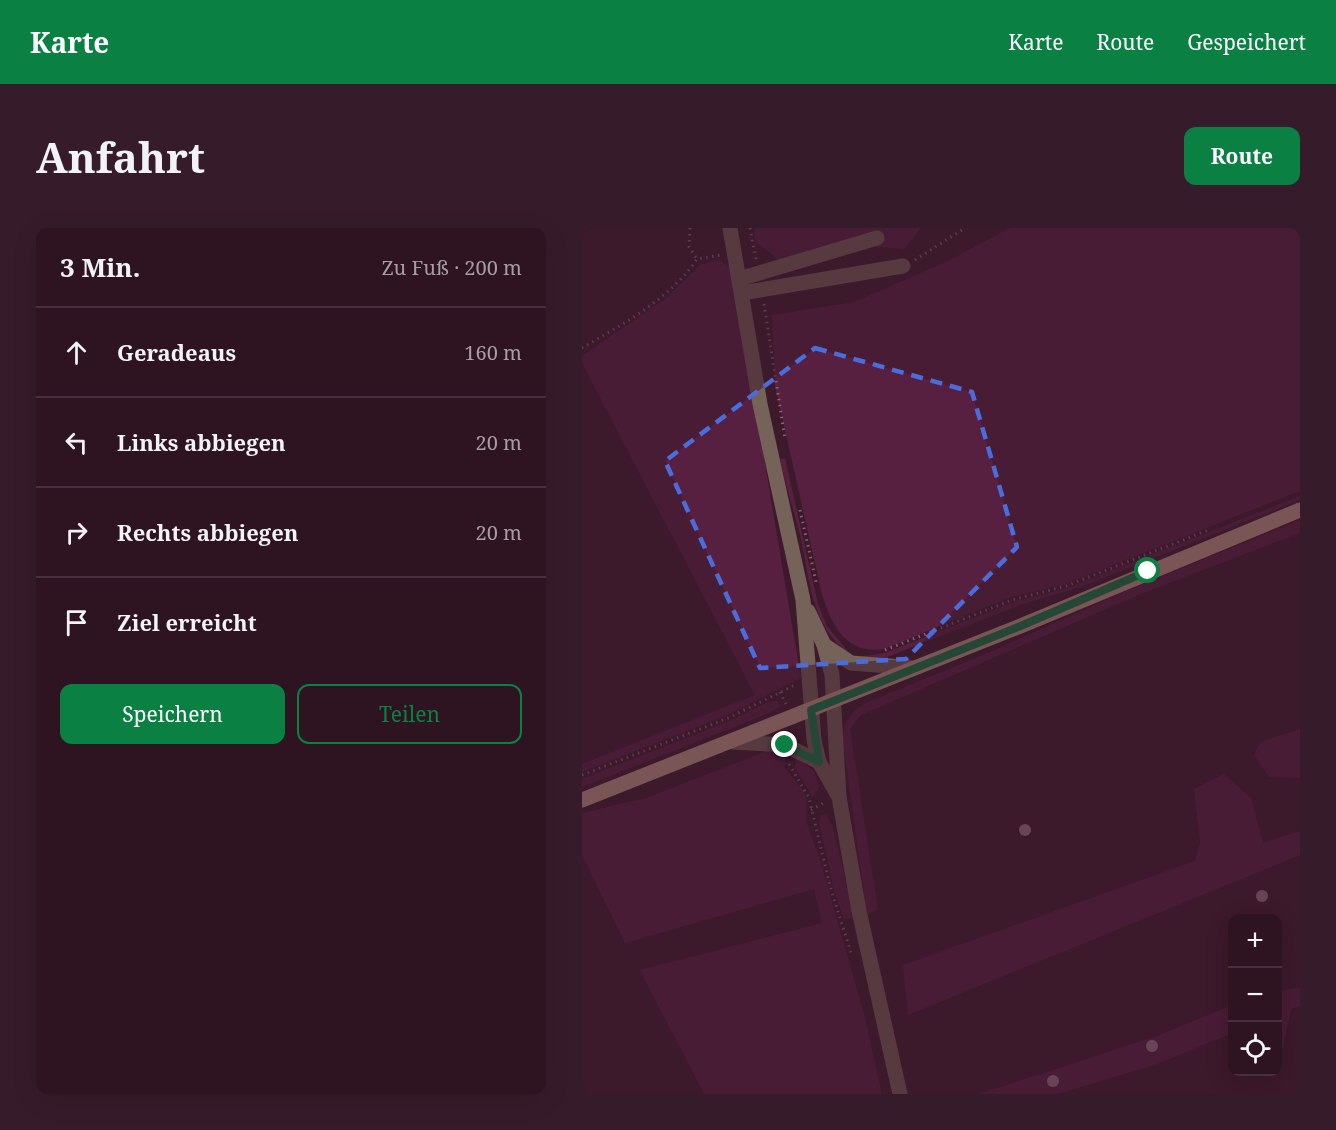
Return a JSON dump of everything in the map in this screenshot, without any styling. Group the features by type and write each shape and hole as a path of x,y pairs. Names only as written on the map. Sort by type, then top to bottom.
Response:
{"main road":[{"path":"582,800 834,701 1300,510"}],"street":[{"path":"730,228 760,404 802,600 811,710 819,762 839,797"},
{"path":"740,286 759,273 877,238"},
{"path":"740,286 762,289 903,266"},
{"path":"802,600 824,645 832,675 839,797 859,911 900,1094"},
{"path":"824,645 843,659 860,665 914,668"},
{"path":"734,741 785,745 819,762"}],"path":[{"path":"690,228 689,247 697,259"},
{"path":"750,228 759,273"},
{"path":"903,266 965,228"},
{"path":"582,348 630,321 685,276 697,259 735,253"},
{"path":"762,289 786,446"},
{"path":"797,499 807,533 819,595"},
{"path":"876,653 1012,600 1066,586 1217,527"},
{"path":"582,775 726,719 780,692"},
{"path":"790,760 791,769 806,790 830,886 854,960"}],"highlighted area":[{"path":"815,348 972,392 1017,547 906,659 760,668 665,461"}],"shaded area":[{"path":"754,228 921,228 904,249 857,245 780,261 755,241"},
{"path":"1010,228 1300,228 1300,491 1065,584 1011,597 884,649 871,650 860,647 850,642 836,627 822,594 775,386 772,315 854,302 948,261"},
{"path":"719,260 732,268 801,678 725,716 582,772 582,764 755,695 582,363 582,356 665,299 700,265"},
{"path":"785,458 818,604 827,626 850,654 826,629 813,598 799,531 780,459"},
{"path":"1300,496 1300,500 1081,587 1023,604 887,657 876,660 859,657 885,653 1013,602 1067,588"},
{"path":"1300,520 1300,533 1141,594 861,715 850,729 878,910 867,914 842,735 845,724 854,711 868,702 995,650 1121,593"},
{"path":"777,701 781,706 762,716 582,787 582,779 727,722 768,702"},
{"path":"1300,729 1300,778 1269,777 1254,755 1260,742"},
{"path":"770,750 788,752 784,767 802,789 806,799 806,821 820,860 864,1014 882,1094 704,1094 640,970 822,923 814,889 625,943 582,855 582,813 646,798"},
{"path":"796,757 814,771 819,787 813,797 795,769"},
{"path":"1224,774 1251,798 1263,843 1300,831 1300,855 908,1015 903,965 1195,861 1200,843 1194,789"},
{"path":"821,815 826,815 833,827 854,918 844,920 833,886 819,822"},
{"path":"1300,987 1300,1006 1291,1009 1282,1051 1282,1022 1282,991"},
{"path":"1228,1007 1228,1035 1157,1064 1058,1094 979,1094 1160,1035"}],"route":[{"path":"785,745 819,762 811,710 1023,625 1148,571"}]}
